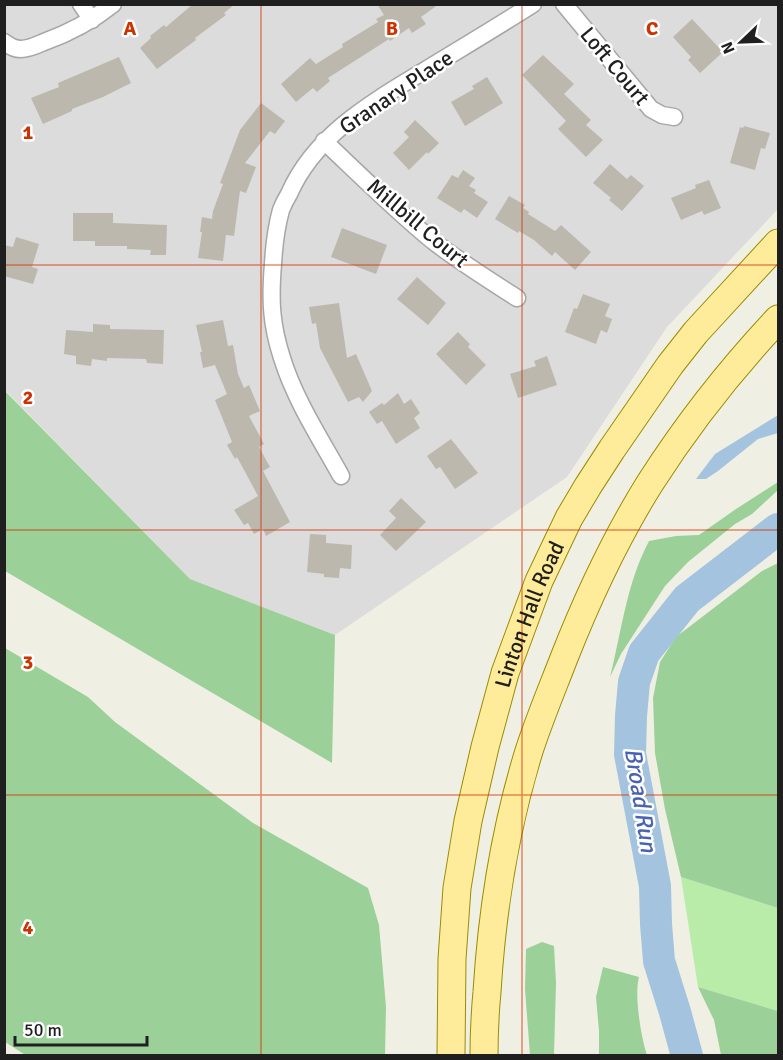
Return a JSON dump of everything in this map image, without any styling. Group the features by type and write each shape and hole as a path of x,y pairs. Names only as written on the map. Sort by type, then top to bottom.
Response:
{"main road":[{"name":"Linton Hall Road","path":"451,1056 452,959 457,888 468,821 505,673 539,581 569,518 588,486 670,365 696,332 778,243"},
{"name":"Linton Hall Road","path":"484,1056 489,962 495,906 510,826 529,752 572,637 605,564 650,483 674,447 723,383 778,319"}],"street":[{"path":"81,4 92,20"},
{"path":"4,42 9,46 27,49 64,35 92,20 113,4"},
{"name":"Granary Place","path":"341,476 296,393 282,360 273,326 271,292 274,248 281,209 294,182 310,158 342,125 385,95 533,4"},
{"name":"Loft Court","path":"564,4 651,109 662,115 674,117"},
{"name":"Millbill Court","path":"324,141 434,242 517,298"}],"shaded area":[{"path":"5,5 778,5 778,209 667,327 567,477 335,635 190,579 5,390"}],"green space":[{"path":"4,390 190,579 335,635 332,763 5,571"},
{"path":"778,482 777,491 752,514 735,524 688,562 665,586 621,654 610,677 625,608 635,574 649,541 699,535"},
{"path":"778,563 778,908 681,877 655,753 653,698 660,662 676,637 762,571"},
{"path":"5,648 88,697 115,722 253,823 368,888 379,925 386,1007 385,1055 27,1056 5,1042"},
{"path":"681,877 778,908 778,1011 698,987"},
{"path":"542,942 554,946 556,983 554,1055 530,1055 525,989 526,949"},
{"path":"603,967 639,977 637,994 639,1016 647,1055 599,1055 596,997"},
{"path":"698,987 778,1011 778,1055 721,1055 714,1020"}],"water":[{"path":"778,415 778,433 758,439 706,479 696,479 715,454"}],"building":[{"path":"193,4 235,4 224,13 226,15 195,38 196,40 157,69 140,48 151,38 150,36 164,25 166,27"},
{"path":"377,4 439,4 421,17 426,24 412,33 409,28 390,41 389,39 328,78 330,81 317,92 313,88 296,102 281,84 310,58 316,64 343,47 342,44 378,22 376,19 384,15"},
{"path":"692,19 723,52 700,73 688,60 691,57 673,37"},
{"path":"543,55 574,84 564,94 591,120 586,125 603,140 586,157 558,129 566,121 522,75"},
{"path":"119,57 131,83 43,124 31,98 59,87 58,83"},
{"path":"487,77 503,103 465,126 451,102 474,89 472,86"},
{"path":"261,103 285,121 275,134 270,131 245,163 256,167 246,193 240,191 234,236 226,235 223,261 198,258 202,217 212,219 223,184 220,183 240,130"},
{"path":"415,120 439,143 409,170 393,153 409,137 404,132"},
{"path":"740,127 770,133 765,149 761,148 755,170 730,163"},
{"path":"610,164 627,179 631,175 644,186 622,211 593,183"},
{"path":"463,170 475,178 469,186 476,190 474,193 488,202 477,218 464,209 461,213 437,198 452,175 458,178"},
{"path":"709,180 721,208 704,215 702,211 681,220 671,198"},
{"path":"509,196 525,205 523,208 529,212 528,214 555,231 561,225 591,252 575,270 555,252 552,256 534,240 495,219"},
{"path":"73,213 113,213 113,223 167,225 166,255 150,255 151,250 127,249 127,246 95,246 95,241 73,241"},
{"path":"342,228 387,245 376,274 331,257"},
{"path":"16,237 39,244 32,267 38,269 33,284 4,276 4,245 13,247"},
{"path":"417,277 446,303 428,325 397,299"},
{"path":"583,294 610,304 605,316 612,319 607,333 601,330 596,344 565,332 574,308 577,309"},
{"path":"339,303 347,358 356,354 372,391 363,402 359,397 348,402 320,348 316,323 312,324 309,307"},
{"path":"223,320 228,346 233,345 238,374 244,388 249,385 260,411 249,416 264,444 259,447 270,467 263,471 290,522 266,536 263,529 254,534 248,523 244,525 234,510 258,496 237,457 235,459 227,445 232,442 215,400 227,394 215,365 203,368 196,325"},
{"path":"93,324 110,325 110,329 164,330 163,364 147,363 146,359 107,358 107,361 92,359 91,366 76,364 76,356 64,354 66,330 93,332"},
{"path":"458,332 470,344 468,347 486,365 466,385 436,354"},
{"path":"547,356 557,385 518,398 510,374 536,366 534,361"},
{"path":"398,393 404,404 411,399 420,413 414,418 420,428 396,444 382,421 377,424 369,412 382,403 384,405"},
{"path":"451,439 478,473 455,489 440,467 436,469 427,456"},
{"path":"401,498 426,522 396,551 380,535 396,518 389,511"},
{"path":"310,534 326,535 326,543 352,545 351,569 340,568 339,578 307,572"}],"waterway":[{"name":"Broad Run","path":"687,1056 659,961 655,886 630,754 634,682 644,653 687,599 778,529"}]}
